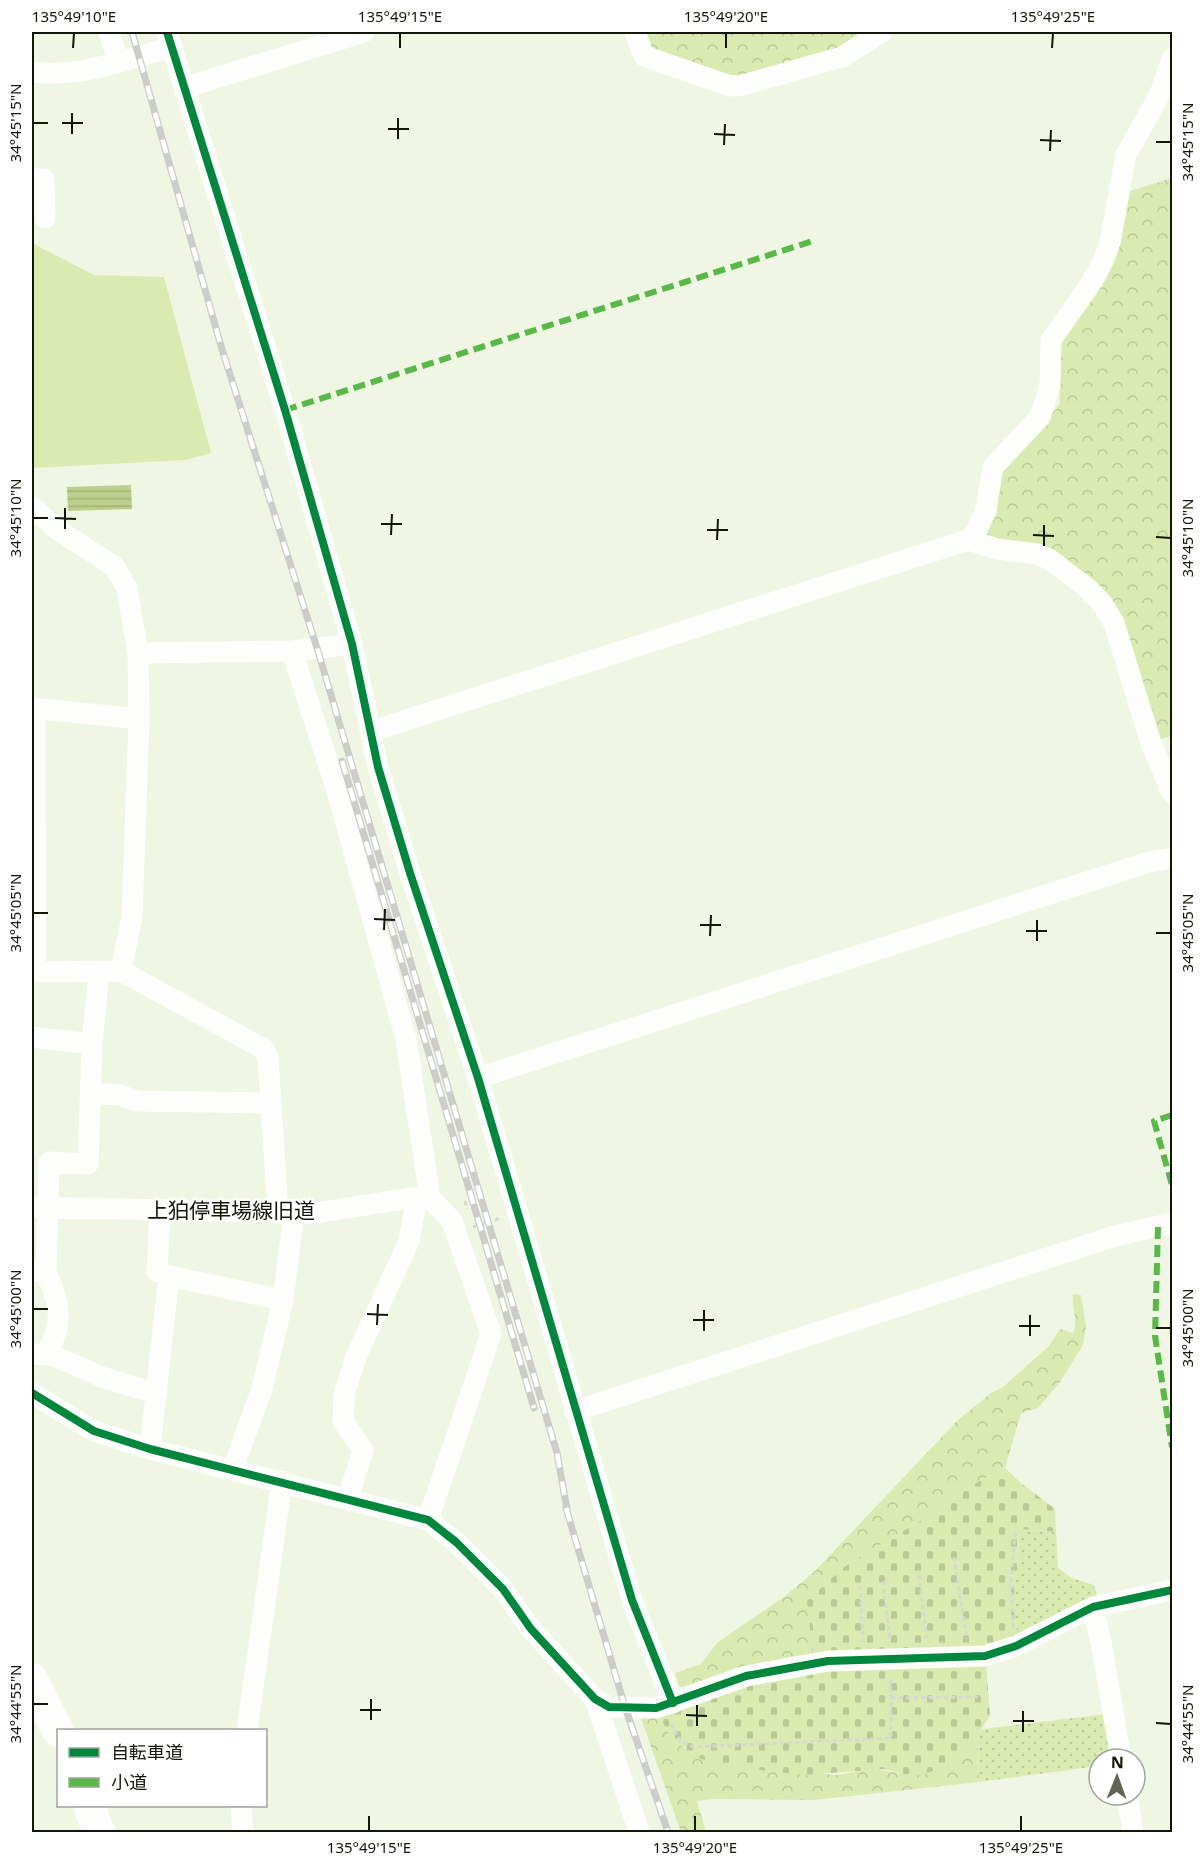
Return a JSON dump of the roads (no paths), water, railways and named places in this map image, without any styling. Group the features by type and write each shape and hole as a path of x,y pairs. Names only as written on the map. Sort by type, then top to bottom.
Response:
{"highway":[{"path":"32,1679 57,1729"},
{"path":"90,1807 99,1833"}],"street":[{"path":"109,32 119,62"},
{"path":"184,88 364,32"},
{"path":"635,32 644,56 730,86 743,85 834,60 882,32"},
{"path":"32,72 56,75 119,62 169,39 285,410 352,644 378,767 478,1078 632,1600 669,1704"},
{"path":"372,731 968,540 976,532 986,509 993,467 1040,417 1050,386 1051,340 1092,282 1104,259 1110,242 1126,155 1160,94 1173,59"},
{"path":"32,179 44,179 45,218"},
{"path":"32,507 58,530 115,567 127,589 138,653 139,719 132,917 121,971"},
{"path":"968,540 998,549 1037,554 1049,559 1086,587 1101,603 1114,623 1150,743 1173,794"},
{"path":"138,653 292,651 352,644"},
{"path":"292,651 337,791 406,1039 423,1198 409,1241 356,1357 344,1394 343,1421 363,1450 348,1498"},
{"path":"139,719 33,708 33,842 37,865 33,972 121,971 264,1049 268,1057 270,1103 286,1214 283,1300 262,1389 233,1468"},
{"path":"478,1078 1149,862 1173,858"},
{"path":"38,1354 56,1337 58,1320 58,1301 39,1272 41,1208 49,1162 88,1164 92,1044 99,972"},
{"path":"32,1037 92,1044"},
{"path":"90,1094 120,1095 137,1101 270,1103"},
{"path":"423,1198 452,1221 491,1334 428,1520"},
{"name":"上狛停車場線旧道","path":"41,1208 286,1214 315,1213 423,1198"},
{"path":"160,1211 156,1271 169,1276 283,1300"},
{"path":"575,1411 1115,1236 1173,1223"},
{"path":"150,1449 169,1276"},
{"path":"38,1354 52,1355 102,1377 157,1394"},
{"path":"32,1393 94,1431 150,1449 233,1468 428,1520 456,1542 503,1589 531,1629 595,1699 609,1707 669,1704 746,1677 828,1661 891,1657 985,1656 1016,1646 1093,1607 1173,1590"},
{"path":"247,1729 282,1481"},
{"path":"1093,1607 1119,1747"},
{"path":"595,1699 639,1833"},
{"path":"241,1807 243,1833"},
{"path":"1129,1807 1133,1833"}],"railway":[{"path":"132,32 221,346 317,648 557,1453 568,1515"},
{"path":"342,761 534,1408"},
{"path":"566,1508 625,1707 668,1832"}]}
